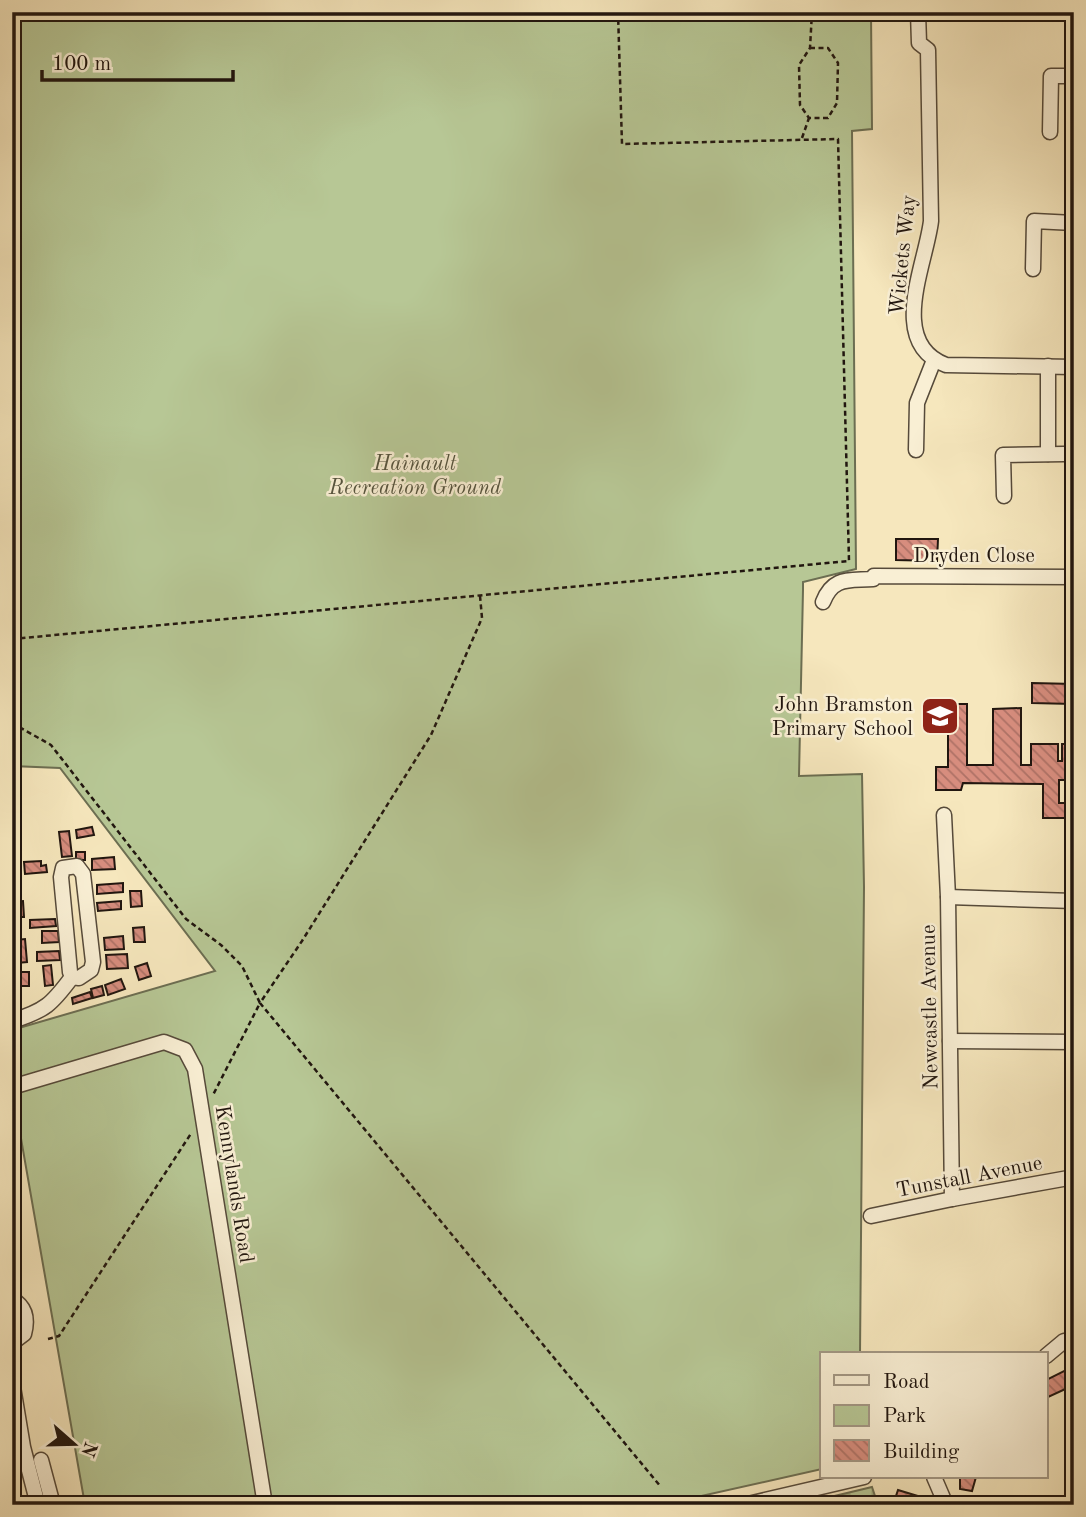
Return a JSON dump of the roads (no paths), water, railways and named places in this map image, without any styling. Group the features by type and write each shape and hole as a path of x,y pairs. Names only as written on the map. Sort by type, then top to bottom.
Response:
{"street":[{"path":"12,15 21,12"},
{"name":"Wickets Way","path":"918,12 919,43 928,50 931,221 913,311 917,340 934,360"},
{"path":"1050,132 1051,76 1074,76"},
{"path":"1033,269 1034,221 1074,223"},
{"path":"916,450 917,403 934,360 946,365 1074,367"},
{"path":"1048,366 1048,453"},
{"path":"1004,496 1003,455 1064,454"},
{"name":"Dryden Close","path":"823,602 828,588 838,581 873,579 874,576 1074,577"},
{"name":"Newcastle Avenue","path":"944,815 948,897 952,1199"},
{"path":"12,1021 32,1015 54,1003 72,977 61,877 63,868 77,866 83,874 93,962 91,970 79,978 72,977"},
{"path":"948,897 1074,901"},
{"path":"950,1041 1074,1042"},
{"name":"Kennylands Road","path":"12,1087 164,1042 186,1050 195,1069 265,1505"},
{"name":"Tunstall Avenue","path":"871,1216 1074,1177"},
{"path":"12,1299 22,1307 26,1317 23,1334 12,1343"},
{"path":"1048,1354 1064,1341 1074,1339"},
{"path":"12,1381 23,1447 38,1505"},
{"path":"41,1460 53,1505"},
{"path":"744,1505 775,1501 860,1478"},
{"path":"934,1478 946,1505"}],"place":[{"name":"John Bramston Primary School","path":"940,716"}],"park label":[{"name":"Hainault Recreation Ground","path":"415,475"}]}
